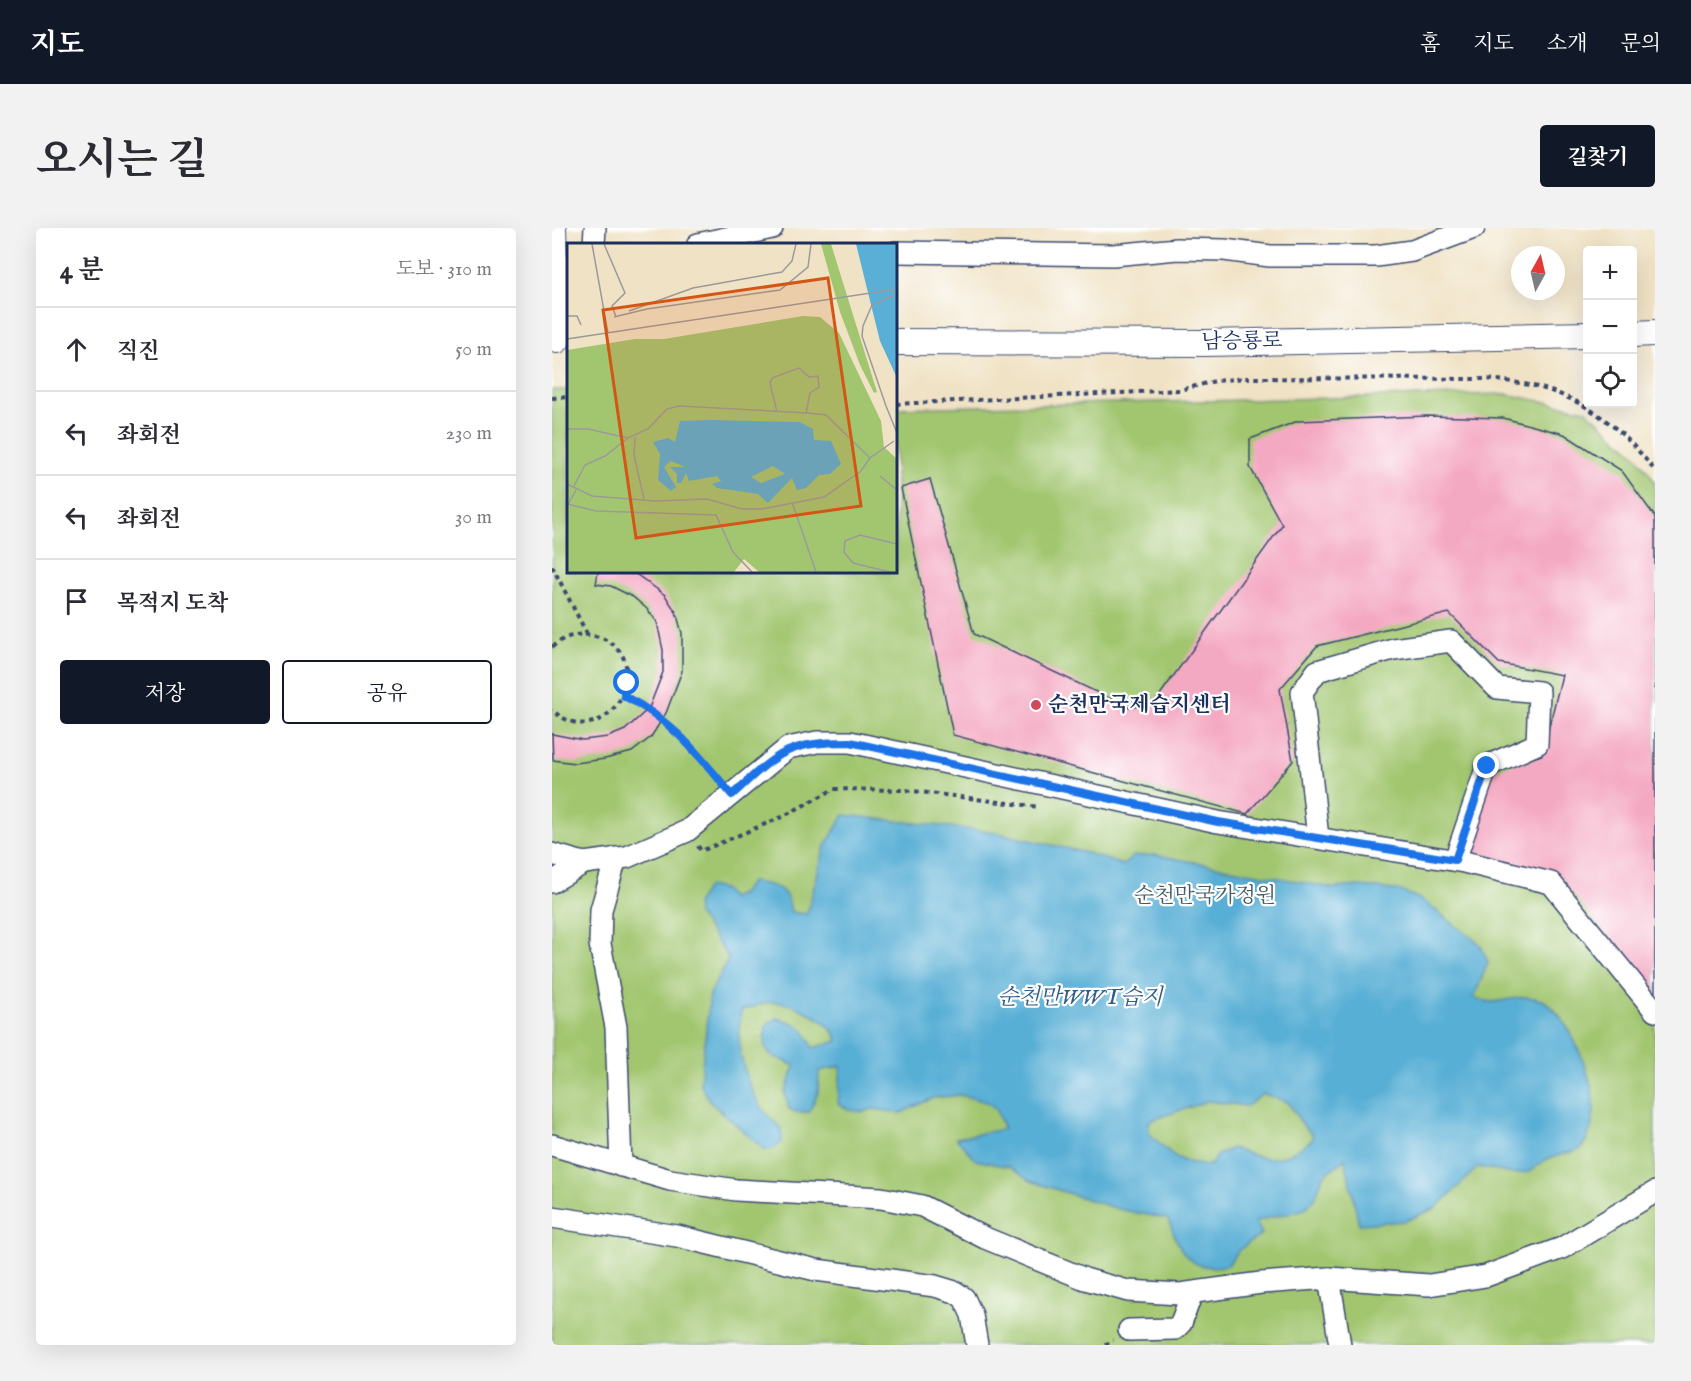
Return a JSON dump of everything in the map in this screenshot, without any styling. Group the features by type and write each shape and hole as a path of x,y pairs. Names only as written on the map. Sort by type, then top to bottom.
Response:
{"main road":[{"path":"553,228 559,340"},
{"path":"1637,334 1655,333"},
{"name":"남승룡로","path":"897,342 1206,343 1583,334"}],"street":[{"path":"594,243 595,228"},
{"path":"703,243 772,228"},
{"path":"897,252 1113,255 1177,249 1224,250 1270,256 1376,256 1412,251 1474,228"},
{"path":"1317,838 1302,692 1317,671 1393,649 1451,641 1497,687 1539,692 1537,744 1487,766 1455,860"},
{"path":"552,854 584,862 627,857 687,831 788,748 817,742 850,742 1218,822 1455,860 1551,883 1655,1011"},
{"path":"616,858 601,910 600,944 615,1027 621,1166"},
{"path":"552,882 584,862"},
{"path":"552,1145 670,1180 736,1190 881,1198 922,1206 985,1238 1085,1279 1128,1291 1192,1293 1261,1283 1329,1278 1429,1285 1486,1276 1562,1248 1655,1192"},
{"path":"552,1217 677,1236 816,1269 935,1286 956,1292 964,1299 972,1315 977,1345"},
{"path":"1329,1278 1341,1345"},
{"path":"1129,1330 1175,1329 1181,1323 1192,1293"}],"path":[{"path":"897,404 1180,390 1215,381 1245,378 1500,380 1539,387 1566,395 1586,406 1619,430 1655,471"},
{"path":"552,398 567,397"},
{"path":"552,566 587,634"},
{"path":"552,647 573,635 587,634 600,638 612,645 621,656 627,683 624,696 616,708 592,722 572,721 552,710"},
{"path":"624,696 649,708 666,721 690,745 732,795"},
{"path":"687,831 701,851 782,818 834,789 905,790 1047,808"}],"green space":[{"name":"순천만국가정원","path":"552,390 567,390 567,573 897,573 897,408 1506,394 1586,410 1637,456 1655,482 1655,1345 552,1345"}],"water":[{"name":"순천만WWT습지","path":"844,815 993,832 1087,853 1123,865 1134,856 1156,855 1333,888 1361,886 1401,891 1422,900 1480,944 1488,962 1474,998 1492,1002 1523,997 1535,998 1552,1007 1561,1018 1578,1049 1590,1083 1594,1110 1590,1131 1581,1149 1547,1159 1529,1172 1513,1174 1478,1167 1436,1208 1405,1221 1359,1224 1345,1159 1323,1176 1315,1198 1305,1209 1256,1221 1262,1234 1239,1250 1228,1265 1203,1266 1195,1263 1182,1250 1168,1219 1118,1209 1030,1181 1009,1167 976,1160 956,1138 1004,1129 996,1109 987,1102 960,1095 933,1098 901,1113 872,1109 864,1112 849,1110 838,1104 841,1066 819,1071 818,1093 809,1112 796,1112 789,1109 785,1093 795,1066 767,1051 766,1026 776,1018 795,1024 807,1035 813,1048 838,1041 828,1026 811,1014 791,1005 773,1002 741,1011 739,1027 742,1059 752,1090 760,1105 781,1128 782,1142 773,1149 764,1149 710,1102 700,1084 710,994 729,958 698,915 696,904 708,886 723,889 731,898 741,894 751,882 778,888 786,896 791,912 807,914 825,846","holes":["1263,1094 1288,1102 1305,1128 1312,1134 1312,1140 1282,1157 1265,1158 1232,1148 1217,1155 1211,1165 1191,1163 1176,1157 1149,1133 1149,1121 1208,1101 1247,1106"]}],"building":[{"name":"순천만국제습지센터","path":"1427,416 1503,418 1564,434 1622,471 1655,517 1655,994 1558,876 1471,858 1464,849 1484,773 1542,755 1562,675 1499,663 1449,613 1317,646 1280,689 1293,761 1247,814 953,735 901,488 930,479 974,634 1130,708 1154,703 1282,525 1250,467 1250,439 1298,421"},
{"path":"598,573 634,573 665,595 676,612 682,633 682,671 666,713 651,737 632,752 575,763 553,760 552,734 583,740 608,737 625,730 649,708 663,672 663,650 657,622 633,597 611,586 596,584"}],"place":[{"name":"순천만국제습지센터","path":"1036,705"}],"route":[{"path":"627,683 624,696 649,708 666,721 690,745 732,795 761,768 788,748 817,742 850,742 1218,822 1455,860 1487,766"}]}
